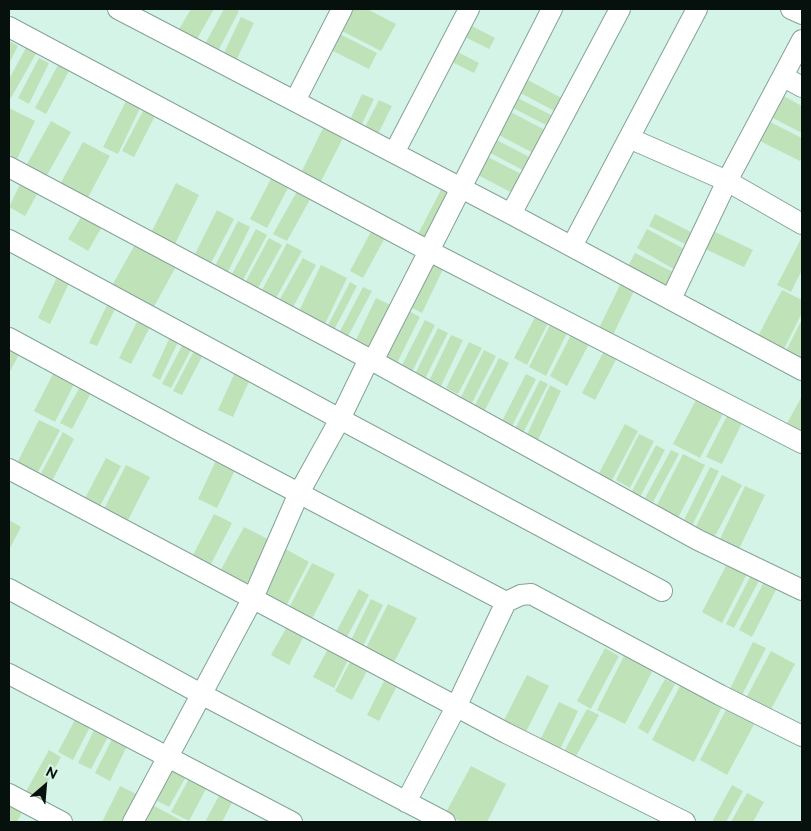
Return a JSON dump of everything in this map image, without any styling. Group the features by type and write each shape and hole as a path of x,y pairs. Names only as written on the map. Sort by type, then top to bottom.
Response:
{"street":[{"path":"118,9 572,246 802,370"},
{"path":"295,101 342,9"},
{"path":"394,153 469,9"},
{"path":"133,822 253,598 299,493 462,188 552,9"},
{"path":"511,214 620,9"},
{"path":"572,246 697,9"},
{"path":"791,9 802,14"},
{"path":"9,27 429,251 802,443"},
{"path":"671,299 727,181 802,40"},
{"path":"784,77 802,87"},
{"path":"629,138 727,181 802,224"},
{"path":"9,167 371,360 698,540 802,590"},
{"path":"9,240 662,591"},
{"path":"9,338 506,602"},
{"path":"9,469 456,707 685,822"},
{"path":"10,593 445,822"},
{"path":"406,802 456,707 506,602 521,595 532,594 720,695 802,736"},
{"path":"9,674 292,822"},
{"path":"9,794 35,816 62,822"}],"building":[{"path":"191,9 214,9 193,46 175,36"},
{"path":"224,9 239,11 217,53 204,46"},
{"path":"348,9 367,9 396,24 381,51 338,29"},
{"path":"241,17 254,23 235,63 222,57"},
{"path":"468,24 495,38 489,49 463,36"},
{"path":"336,32 377,53 369,69 327,48"},
{"path":"9,41 18,46 9,64"},
{"path":"27,46 37,52 11,98 9,96 9,79"},
{"path":"454,50 479,63 474,73 448,60"},
{"path":"39,58 49,63 29,104 18,98"},
{"path":"59,63 70,69 46,114 35,108"},
{"path":"522,77 569,102 562,115 515,90"},
{"path":"362,94 374,99 359,130 348,124"},
{"path":"510,94 555,117 550,127 505,104"},
{"path":"782,95 802,106 802,133 771,117"},
{"path":"127,99 141,106 118,154 103,147"},
{"path":"379,100 392,106 376,138 363,131"},
{"path":"9,108 35,121 17,159 9,155"},
{"path":"144,109 156,114 134,157 122,151"},
{"path":"505,109 549,132 537,155 493,132"},
{"path":"766,120 802,138 802,156 800,161 756,139"},
{"path":"51,121 71,132 46,177 26,166"},
{"path":"324,126 344,136 319,185 300,175"},
{"path":"491,137 537,161 530,174 485,150"},
{"path":"83,142 110,156 85,203 58,188"},
{"path":"484,155 527,177 518,196 474,173"},
{"path":"272,177 289,186 267,228 250,219"},
{"path":"22,180 40,189 25,216 9,207"},
{"path":"176,183 199,195 174,246 150,235"},
{"path":"300,186 313,194 287,241 273,234"},
{"path":"443,186 454,191 429,239 418,234"},
{"path":"217,210 234,219 209,267 193,258"},
{"path":"84,212 104,223 88,251 68,239"},
{"path":"655,214 697,235 691,247 649,226"},
{"path":"238,221 250,227 227,274 214,268"},
{"path":"374,226 387,234 363,278 350,271"},
{"path":"256,229 267,235 243,280 232,274"},
{"path":"647,229 688,251 677,271 637,248"},
{"path":"711,230 753,250 744,267 703,248"},
{"path":"802,237 802,270 791,292 777,285"},
{"path":"269,238 282,245 258,288 246,281"},
{"path":"137,241 178,263 151,312 110,289"},
{"path":"287,243 302,251 276,298 262,290"},
{"path":"635,253 677,274 667,293 625,272"},
{"path":"427,256 445,265 422,313 404,304"},
{"path":"303,258 316,265 293,307 280,299"},
{"path":"321,265 347,278 324,326 298,313"},
{"path":"58,275 70,281 50,324 38,318"},
{"path":"622,281 636,287 612,337 598,330"},
{"path":"350,282 357,286 334,330 327,327"},
{"path":"363,287 372,291 346,340 338,335"},
{"path":"782,290 802,300 802,313 782,353 756,340"},
{"path":"376,298 395,307 372,355 353,346"},
{"path":"108,303 116,307 97,346 89,343"},
{"path":"403,308 420,317 395,367 378,359"},
{"path":"536,315 549,321 527,365 514,358"},
{"path":"139,318 151,325 131,364 119,358"},
{"path":"802,319 802,361 784,355"},
{"path":"425,320 435,325 412,372 401,367"},
{"path":"552,321 569,329 546,376 529,367"},
{"path":"438,328 448,333 425,379 415,374"},
{"path":"574,329 592,338 567,386 550,376"},
{"path":"451,335 463,340 441,386 429,381"},
{"path":"170,337 179,340 160,380 152,376"},
{"path":"9,341 22,349 9,373"},
{"path":"184,342 193,346 171,388 162,384"},
{"path":"469,342 482,348 458,394 446,388"},
{"path":"196,347 205,351 182,395 173,391"},
{"path":"605,349 618,356 595,400 582,393"},
{"path":"484,350 496,356 472,403 461,397"},
{"path":"499,358 509,363 484,412 474,407"},
{"path":"56,368 77,378 55,422 34,411"},
{"path":"236,370 251,377 233,417 218,410"},
{"path":"526,374 536,379 510,430 500,425"},
{"path":"540,380 548,384 521,437 513,433"},
{"path":"82,383 93,389 72,429 60,423"},
{"path":"550,385 561,391 536,444 525,439"},
{"path":"698,396 725,410 700,458 673,444"},
{"path":"802,396 802,434 784,429"},
{"path":"728,414 743,421 722,464 706,457"},
{"path":"39,420 60,430 36,476 16,465"},
{"path":"625,424 638,431 610,484 597,477"},
{"path":"63,432 74,439 51,483 39,477"},
{"path":"639,434 654,441 630,488 616,480"},
{"path":"656,445 665,450 640,497 631,493"},
{"path":"671,450 679,454 653,502 645,498"},
{"path":"683,454 705,465 678,518 656,507"},
{"path":"106,458 121,466 98,510 83,502"},
{"path":"217,458 236,468 217,508 198,499"},
{"path":"126,465 150,477 126,524 102,513"},
{"path":"710,467 719,471 692,526 683,522"},
{"path":"722,475 742,485 713,540 694,530"},
{"path":"745,486 765,495 739,549 720,539"},
{"path":"214,514 232,523 209,568 191,559"},
{"path":"9,520 21,527 9,550"},
{"path":"244,527 270,540 244,589 218,575"},
{"path":"282,547 309,562 285,608 258,593"},
{"path":"729,560 749,570 722,623 702,612"},
{"path":"312,563 335,574 312,619 289,608"},
{"path":"752,573 761,577 734,628 726,624"},
{"path":"765,580 778,586 752,637 739,630"},
{"path":"359,589 369,595 346,639 335,634"},
{"path":"371,599 383,605 362,648 350,642"},
{"path":"388,604 417,618 392,666 364,652"},
{"path":"289,623 306,632 289,665 271,655"},
{"path":"753,642 766,648 740,699 728,693"},
{"path":"330,645 350,656 334,688 313,677"},
{"path":"605,648 619,656 591,709 577,701"},
{"path":"771,651 795,664 768,715 744,702"},
{"path":"624,656 653,670 625,724 597,710"},
{"path":"352,658 369,667 352,700 335,691"},
{"path":"527,675 549,686 524,736 502,724"},
{"path":"386,677 398,684 379,721 367,715"},
{"path":"665,679 675,684 648,734 638,728"},
{"path":"680,686 722,707 694,762 652,740"},
{"path":"559,702 578,711 558,754 538,744"},
{"path":"730,702 758,717 727,775 700,760"},
{"path":"587,709 599,715 571,765 560,759"},
{"path":"78,714 93,721 73,760 58,752"},
{"path":"97,724 111,731 91,769 78,763"},
{"path":"114,735 129,742 110,781 95,773"},
{"path":"49,750 61,757 36,804 23,797"},
{"path":"169,763 188,773 169,807 150,797"},
{"path":"471,766 506,784 487,822 462,822 445,814"},
{"path":"191,775 208,785 189,821 171,812"},
{"path":"732,785 743,791 726,822 712,822"},
{"path":"120,786 142,797 130,822 102,822"},
{"path":"221,792 234,799 222,822 205,822"},
{"path":"747,793 764,802 753,822 731,822"},
{"path":"147,802 184,822 136,822"},
{"path":"9,803 23,810 17,822 9,822"}]}
